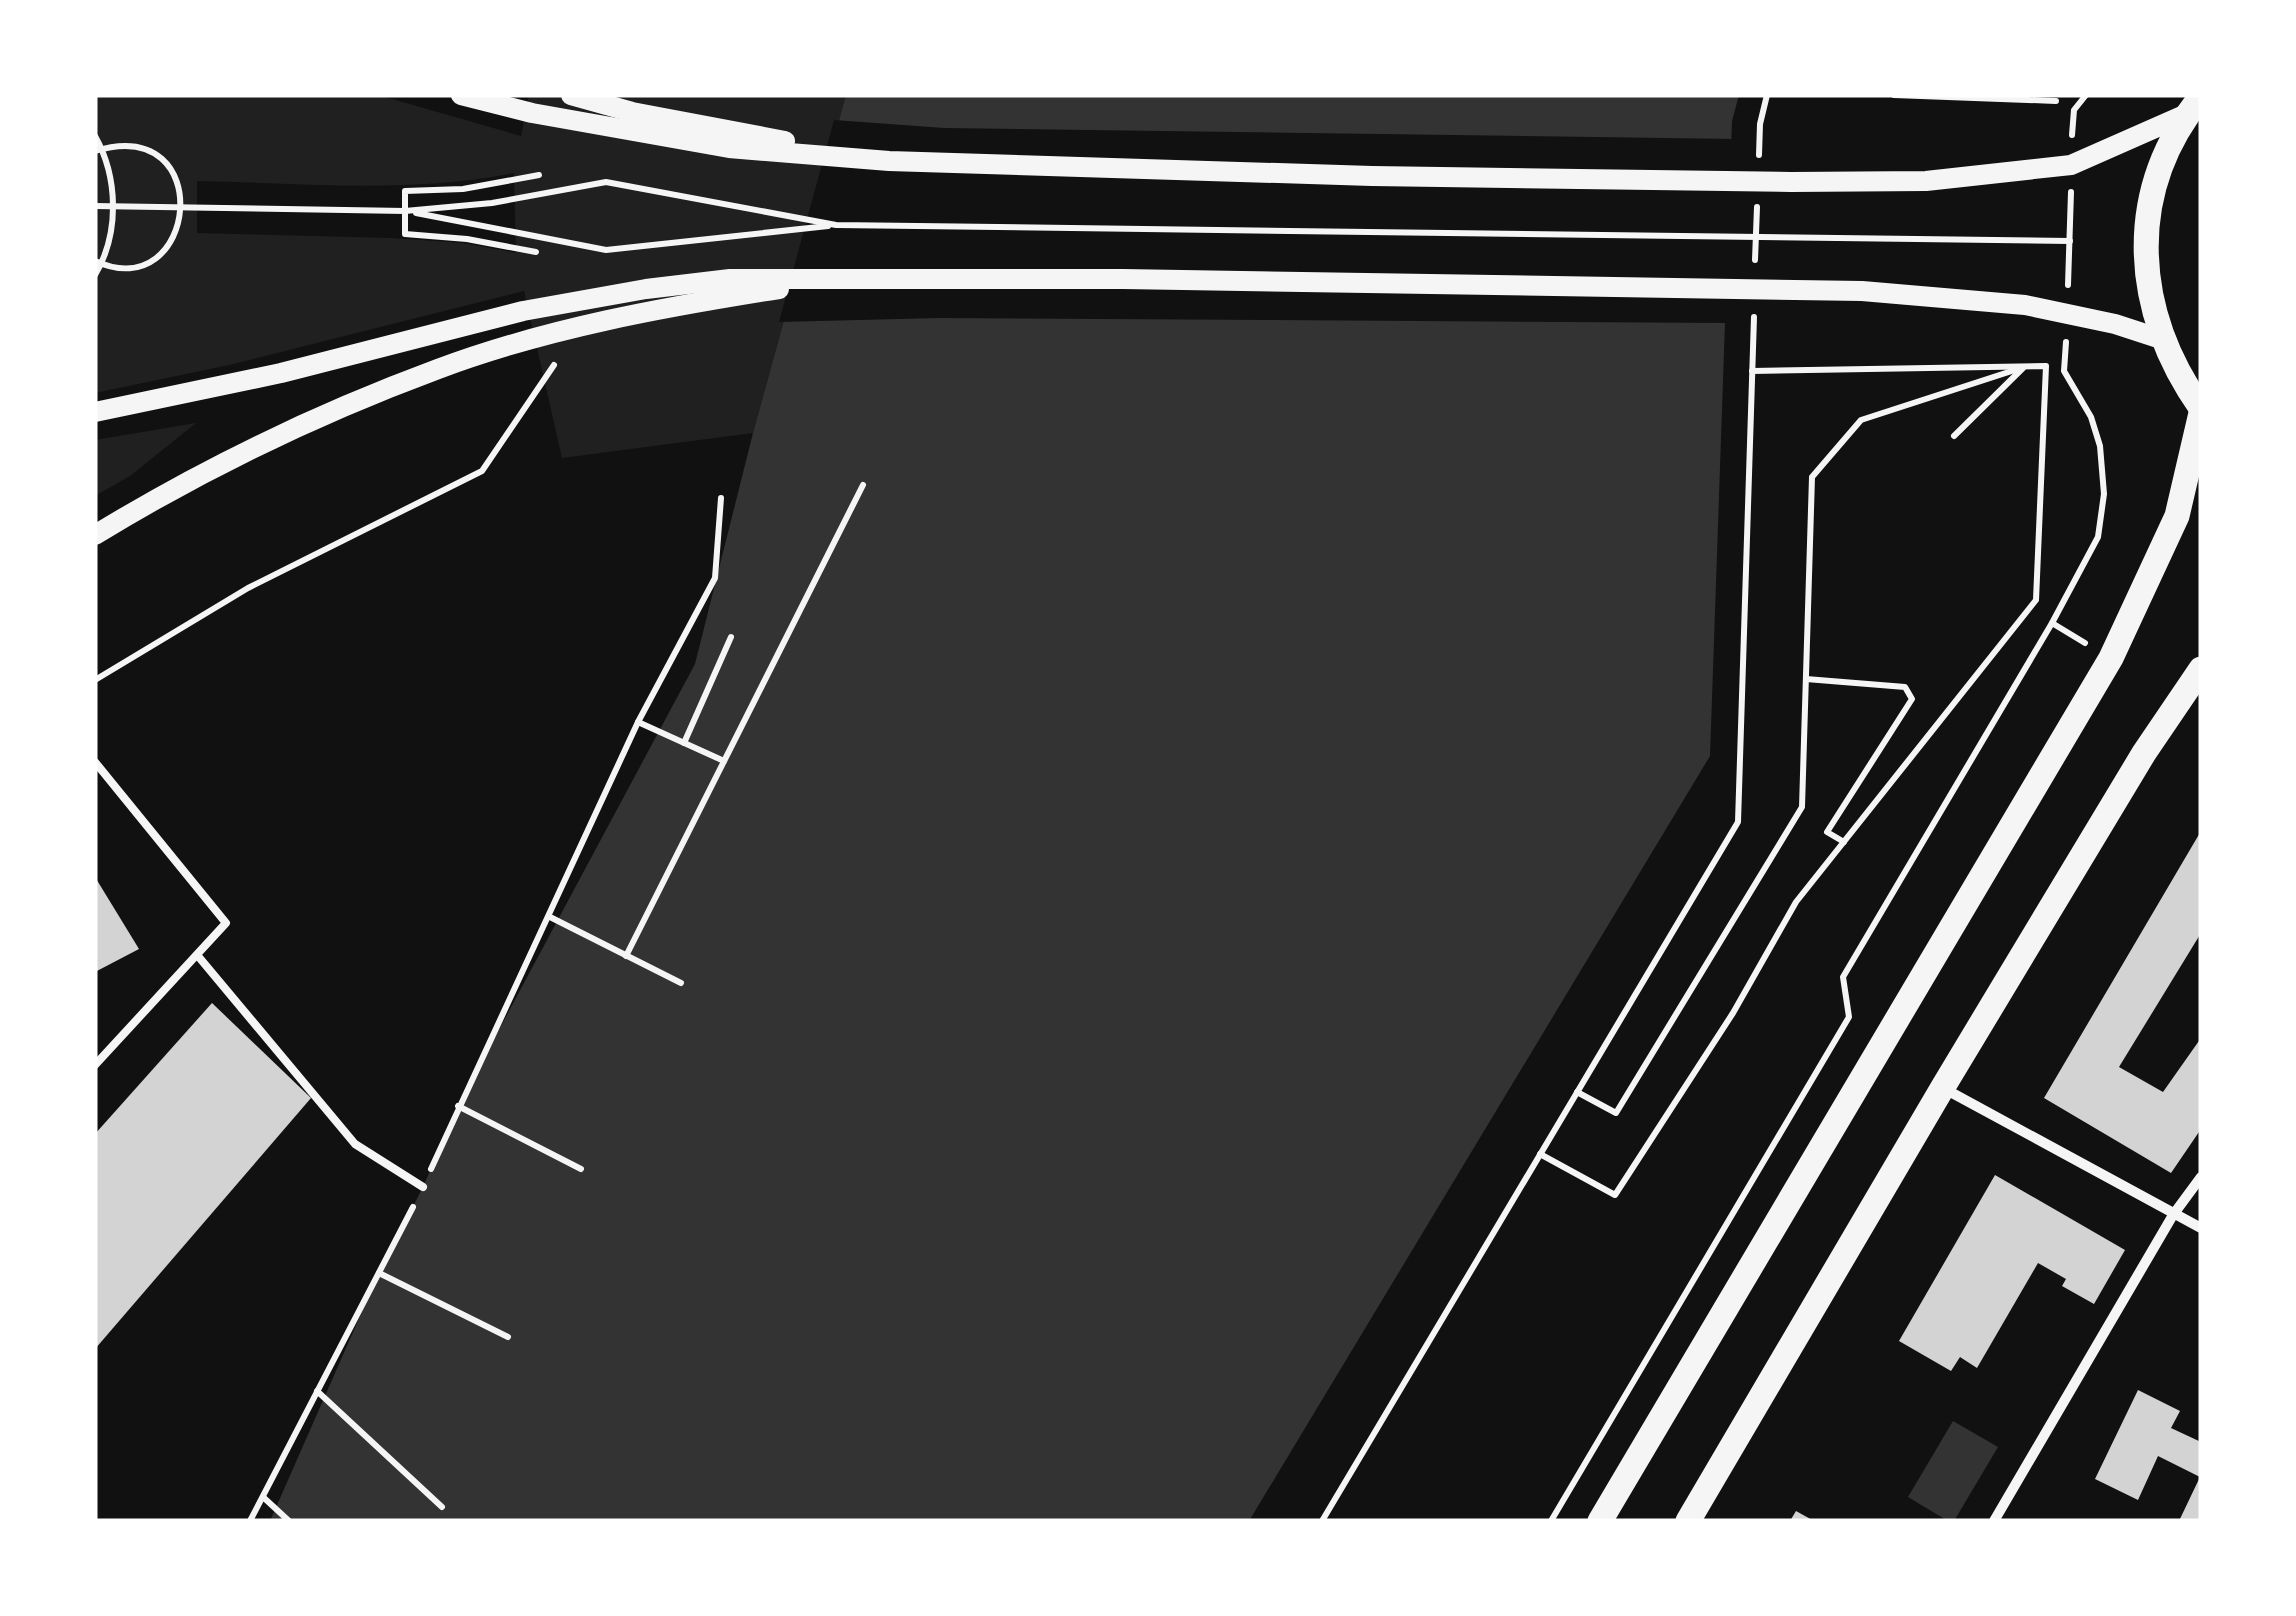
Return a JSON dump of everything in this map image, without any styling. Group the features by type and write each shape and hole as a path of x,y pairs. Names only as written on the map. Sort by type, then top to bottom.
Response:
{"main road":[{"path":"461,95 532,113 729,148 889,161 1372,176 1791,182 1926,180 2071,165 2195,105"},
{"path":"572,95 632,112 778,140 956,162"},
{"path":"1600,1521 2111,658 2176,516 2201,410 2178,376 2161,339 2146,274 2146,240 2158,174 2195,105"},
{"path":"95,412 280,374 524,311 646,289 730,279 1123,279 1862,291 2025,306 2115,324 2161,339"},
{"path":"95,536 151,501 321,416 440,368 613,319 840,279"},
{"path":"1688,1521 1942,1087 2144,753 2201,669"}],"street":[{"path":"1942,1087 2201,1228"},
{"path":"1994,1521 2174,1214 2201,1177"}],"lane":[{"path":"95,762 226,923 95,1066"},
{"path":"198,956 355,1144 423,1187"}],"path":[{"path":"1759,162 1766,95"},
{"path":"1894,95 2056,101"},
{"path":"2035,95 2056,101"},
{"path":"2046,95 2056,101"},
{"path":"2074,110 2086,95"},
{"path":"95,136 114,206 95,274"},
{"path":"98,263 126,268 145,263 162,252 174,238 182,208 177,181 151,152 133,146 99,150"},
{"path":"536,252 467,239 404,234 404,191 463,189 538,175"},
{"path":"95,206 404,211 492,203 606,182 836,225"},
{"path":"1755,276 1758,200"},
{"path":"404,211 606,250 836,225 2070,241"},
{"path":"1322,1521 1738,822 1754,314"},
{"path":"1551,1521 1849,1017 1843,977 2098,538 2104,494 2100,446 2090,416 2064,372 2066,356"},
{"path":"95,680 248,588 482,471 557,360"},
{"path":"1540,1154 1615,1195 1733,1013 1796,902 2036,600 2046,366 1752,372"},
{"path":"1954,436 2024,367"},
{"path":"1577,1092 1616,1113 1802,807 1812,477 1861,420 2024,367"},
{"path":"626,956 863,485"},
{"path":"250,1521 423,1187 638,722 715,578 720,498"},
{"path":"684,743 731,637"},
{"path":"1806,679 1905,687 1912,699 1827,832 1844,842"},
{"path":"638,722 724,761"},
{"path":"550,917 681,982"},
{"path":"458,1106 581,1169"},
{"path":"379,1273 508,1337"},
{"path":"317,1391 442,1507"},
{"path":"263,1497 290,1521"}],"shaded area":[{"path":"95,95 378,95 521,136 529,95 846,95 753,433 562,458 524,291 229,365 95,393","holes":["514,173 516,253 463,243 391,238 197,233 197,181 396,185"]},
{"path":"846,95 1739,95 1732,121 1710,756 1249,1521 270,1521 379,1273 458,1106 695,664 753,433"},
{"path":"196,423 130,476 95,496 95,440"},
{"path":"1953,1421 1998,1447 1954,1521 1948,1521 1908,1497"}],"pier":[{"path":"834,120 944,128 1736,139 1730,323 939,318 779,322"}],"building":[{"path":"2201,831 2201,933 2119,1067 2163,1092 2201,1038 2201,1129 2171,1173 2044,1098"},
{"path":"95,877 139,949 95,972"},
{"path":"212,1003 311,1098 95,1349 95,1134"},
{"path":"1995,1175 2125,1250 2094,1304 2062,1286 2066,1279 2038,1263 1977,1368 1960,1357 1951,1371 1899,1341"},
{"path":"2138,1390 2180,1411 2171,1428 2201,1442 2201,1521 2179,1521 2200,1477 2158,1456 2138,1500 2095,1479"},
{"path":"1796,1511 1814,1521 1790,1521"}]}
